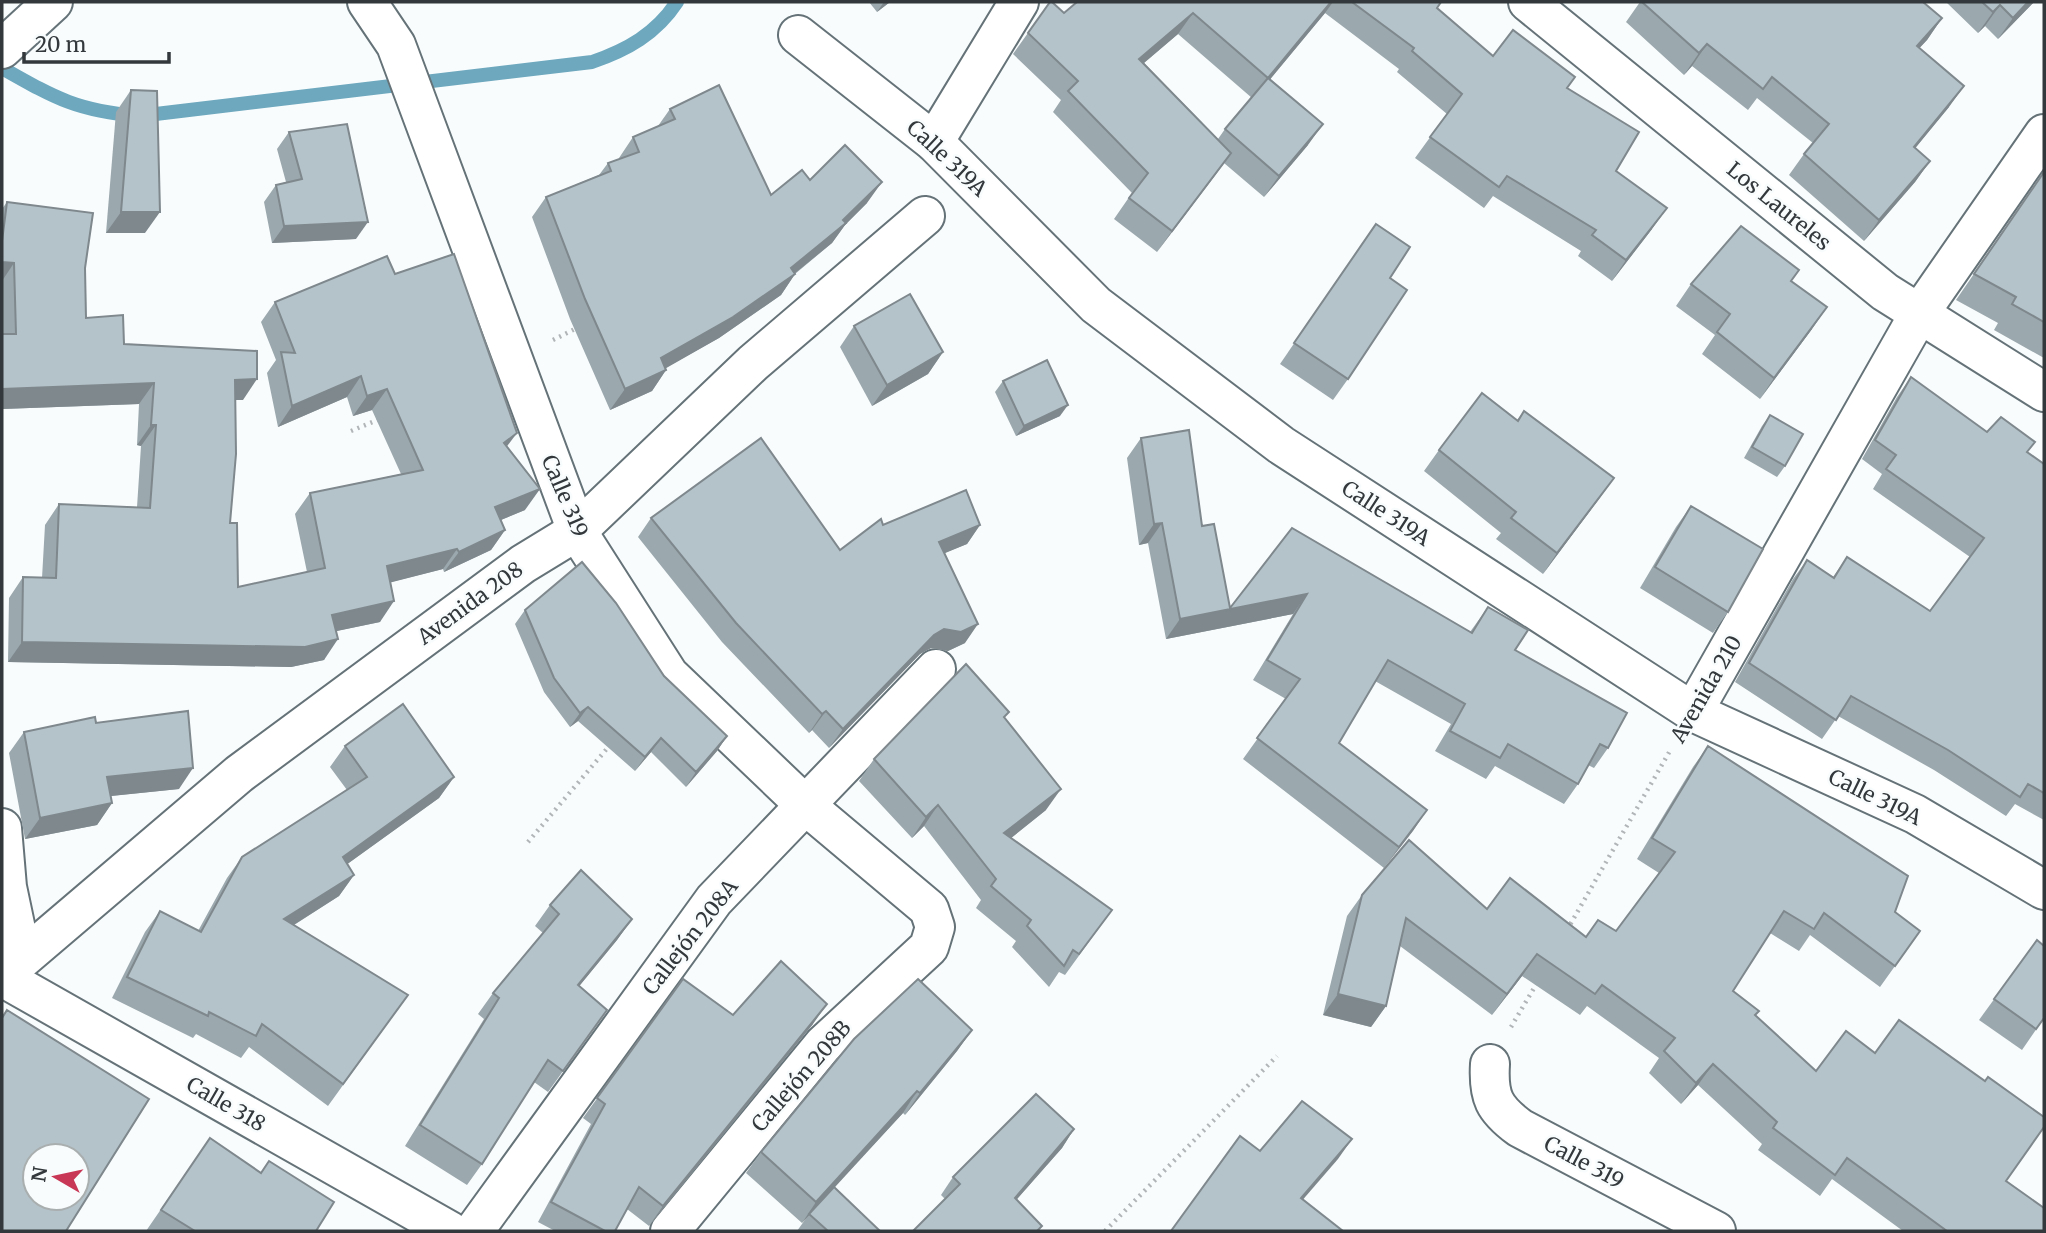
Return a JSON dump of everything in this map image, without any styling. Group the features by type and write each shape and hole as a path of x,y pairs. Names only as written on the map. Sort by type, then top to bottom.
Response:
{"street":[{"path":"934,142 1018,2"},
{"name":"Los Laureles","path":"1528,2 1885,292 2044,392"},
{"name":"Calle 319","path":"374,5 396,45 431,146 577,531 669,675 804,804 929,909 935,927"},
{"name":"Calle 319A","path":"798,34 934,142 1096,305 1280,445 1693,712 1915,814 2044,890"},
{"name":"Avenida 210","path":"1693,712 1919,314 2044,134"},
{"name":"Avenida 208","path":"9,970 239,774 523,564 577,531 753,363 925,216"},
{"name":"Callejón 208A","path":"474,1231 714,900 936,669"},
{"path":"2,828 9,970"},
{"name":"Callejón 208B","path":"670,1231 823,1045 929,947 935,927"},
{"name":"Calle 318","path":"9,970 450,1231"},
{"name":"Calle 319","path":"1490,1064 1489,1087 1499,1113 1520,1128 1716,1231"}],"path":[{"path":"511,360 585,324"},
{"path":"351,431 388,415"},
{"name":"Avenida 210","path":"1564,935 1693,712"},
{"path":"528,842 616,738"},
{"path":"1490,1064 1538,982"},
{"path":"1105,1231 1277,1056"}],"building":[{"path":"1050,2 1064,13 1077,2 1331,2 1268,78 1193,13 1139,59 1231,153 1172,231 1129,198 1148,173 1068,91 1078,81 1028,33"},
{"path":"1352,2 1441,2 1437,8 1493,56 1513,30 1575,77 1567,88 1639,132 1616,171 1667,208 1626,260 1592,235 1596,230 1507,176 1499,187 1430,137 1462,94 1412,51 1414,48"},
{"path":"1642,2 1923,2 1942,18 1917,46 1964,86 1914,147 1930,161 1879,220 1804,154 1829,124 1772,77 1763,89 1707,44 1699,53"},
{"path":"1982,2 2028,2 2013,18 2000,5 1993,12"},
{"path":"1268,78 1323,124 1279,176 1225,129"},
{"path":"719,85 771,195 802,170 810,180 845,145 882,182 843,220 846,223 791,268 795,274 733,317 661,358 666,370 625,389 585,299 546,197 611,171 608,163 639,152 633,137 675,119 670,109"},
{"path":"131,90 157,91 160,212 121,212"},
{"path":"347,124 368,222 284,226 276,185 302,179 289,132"},
{"path":"2044,172 2044,322 2012,304 2016,297 1974,274"},
{"path":"7,202 93,213 85,268 86,318 123,315 124,344 257,351 257,379 235,380 236,454 230,523 237,523 238,587 325,568 310,493 423,470 387,389 367,396 361,376 292,406 281,352 295,353 275,302 387,256 395,274 454,254 517,433 504,443 540,489 495,507 505,530 459,552 457,549 387,566 394,601 332,615 338,639 305,647 22,642 23,577 56,578 59,504 150,508 156,425 151,425 154,383 2,389 2,334 16,334 14,263 2,262"},
{"path":"1376,224 1410,247 1390,278 1407,290 1348,379 1294,343"},
{"path":"1741,226 1799,270 1791,281 1827,307 1774,378 1717,332 1730,314 1691,284"},
{"path":"910,294 943,352 887,385 854,326"},
{"path":"1047,360 1068,405 1024,426 1003,381"},
{"path":"1911,377 1987,432 2001,417 2035,442 2027,452 2044,464 2044,793 2028,784 2020,797 1948,750 1851,696 1836,720 1749,663 1807,560 1834,578 1847,557 1930,611 1984,538 1886,469 1896,455 1875,440"},
{"path":"1482,393 1518,421 1524,411 1614,478 1557,553 1511,518 1516,512 1439,450"},
{"path":"1770,415 1803,434 1785,466 1752,447"},
{"path":"1189,430 1202,526 1214,524 1230,608 1292,528 1472,633 1488,607 1528,630 1515,650 1627,713 1608,748 1600,744 1578,784 1508,744 1500,758 1450,731 1465,704 1388,660 1339,743 1427,810 1399,847 1257,738 1300,679 1267,660 1307,594 1180,619 1162,523 1154,524 1141,438"},
{"path":"761,438 840,550 881,519 883,525 966,490 980,525 939,542 978,624 961,632 944,629 934,635 843,729 826,711 822,714 736,623 651,518"},
{"path":"1691,506 1763,549 1728,612 1655,567"},
{"path":"582,562 616,603 664,676 727,736 696,772 661,738 645,757 588,707 580,713 554,678 525,610"},
{"path":"966,664 1009,712 1004,717 1061,789 1004,833 1112,910 1079,954 1073,950 1064,966 1027,926 1031,920 991,886 996,879 938,805 926,817 874,759"},
{"path":"403,704 454,777 343,857 354,875 284,919 408,995 343,1084 262,1024 256,1036 209,1012 208,1016 127,977 160,911 201,932 242,857 367,777 345,746"},
{"path":"188,711 193,768 107,777 112,803 40,818 24,732 95,717 96,723"},
{"path":"1708,746 1908,876 1895,912 1920,931 1895,966 1824,913 1814,929 1784,911 1733,991 1759,1011 1755,1015 1816,1071 1846,1031 1875,1053 1899,1020 1985,1081 1988,1077 2044,1117 2044,1127 2006,1181 2044,1208 2044,1231 1947,1231 1847,1158 1835,1175 1773,1128 1777,1122 1713,1064 1696,1083 1664,1051 1675,1038 1602,985 1595,994 1537,954 1507,994 1406,918 1386,1006 1338,994 1362,895 1409,840 1487,909 1510,878 1586,937 1598,920 1616,931 1675,852 1652,838"},
{"path":"581,870 632,919 578,985 607,1010 563,1071 548,1060 482,1164 420,1125 499,998 493,993 559,914 550,905"},
{"path":"2037,940 2044,946 2044,1018 2036,1029 1994,999"},
{"path":"781,961 827,1004 663,1206 639,1187 615,1231 605,1231 551,1202 605,1104 597,1098 683,979 733,1015"},
{"path":"918,979 972,1030 920,1093 917,1091 816,1202 761,1152 854,1039"},
{"path":"7,1010 149,1099 91,1191 91,1142 21,1142 21,1212 78,1212 66,1231 2,1231 2,1018"},
{"path":"1036,1094 1074,1129 1015,1198 1042,1226 1037,1231 913,1231 960,1184 953,1177"},
{"path":"1302,1101 1352,1139 1301,1198 1343,1231 1171,1231 1240,1136 1260,1151"},
{"path":"210,1138 261,1173 269,1161 334,1202 316,1231 195,1231 161,1210"},
{"path":"834,1187 880,1231 828,1231 809,1214"}],"waterway":[{"path":"2,68 82,107 139,116 592,62 640,40 660,23 677,2"}]}
